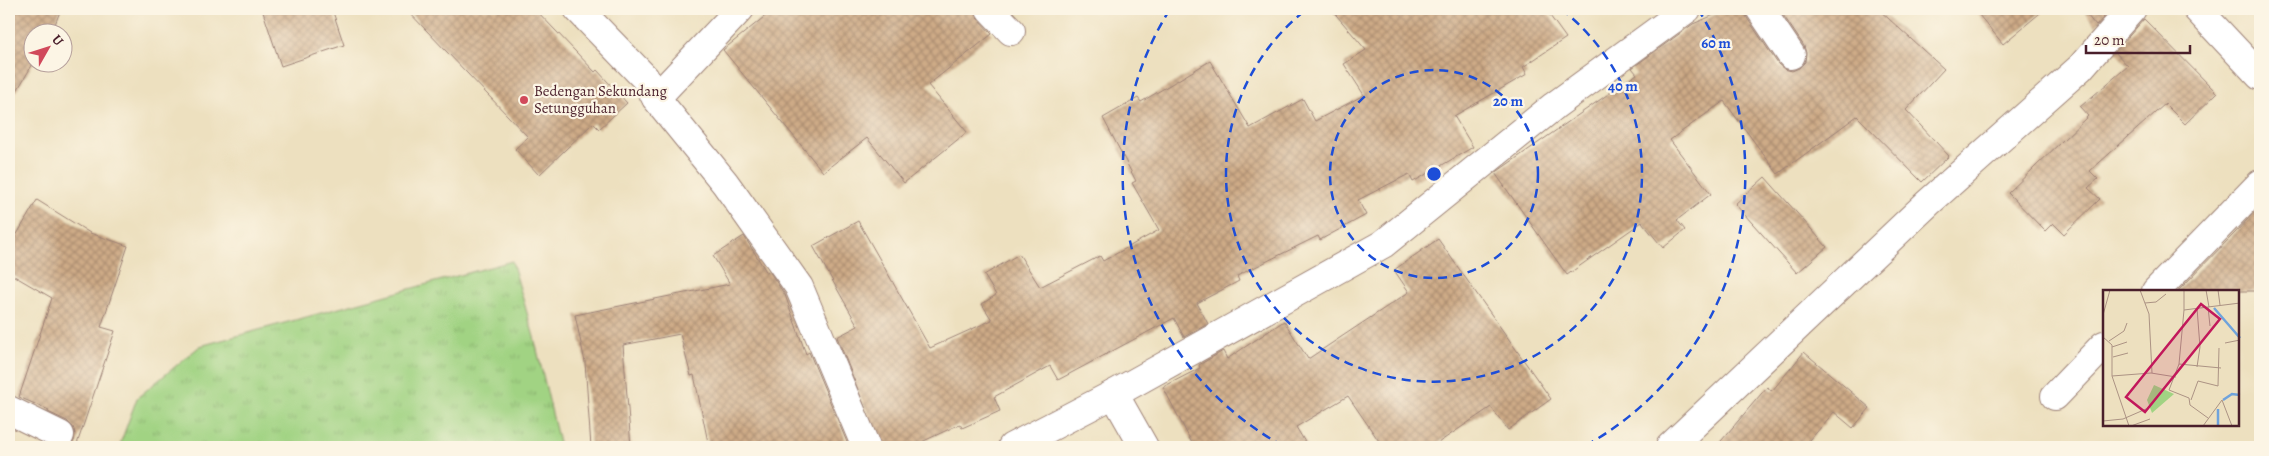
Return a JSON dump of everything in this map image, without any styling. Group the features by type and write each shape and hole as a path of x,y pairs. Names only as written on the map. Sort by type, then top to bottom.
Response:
{"street":[{"path":"578,9 645,78 656,98 725,183 799,287 866,447"},
{"path":"656,98 740,9"},
{"path":"990,9 1011,31"},
{"path":"1012,447 1114,394 1383,244 1554,106 1687,9"},
{"path":"1760,9 1791,55"},
{"path":"1670,447 1928,203 2080,68 2132,9"},
{"path":"2197,9 2260,76"},
{"path":"2157,290 2260,184"},
{"path":"2055,396 2103,346"},
{"path":"1114,394 1144,447"},
{"path":"9,410 60,435"}],"green space":[{"path":"512,261 534,337 560,447 119,447 137,398 200,346"}],"building":[{"path":"9,9 61,9 56,22 22,22 22,72 28,72 9,104"},
{"path":"262,9 332,9 344,45 281,66"},
{"name":"Bedengan Sekundang Setungguhan","path":"406,9 535,9 595,72 597,70 627,103 599,129 593,123 539,175 515,149 528,137"},
{"path":"774,9 975,9 978,19 992,34 928,85 967,132 904,183 867,138 823,172 723,50"},
{"path":"1331,9 1545,9 1566,38 1523,67 1527,74 1454,116 1473,147 1413,182 1409,174 1358,200 1366,215 1320,240 1318,236 1237,276 1239,281 1197,303 1208,324 1184,337 1174,318 1058,380 1050,366 994,397 1000,411 962,428 960,424 911,447 881,447 837,337 858,326 813,246 858,221 930,348 992,320 982,304 996,295 984,275 1019,254 1040,287 1100,256 1103,261 1159,230 1132,183 1136,181 1103,118 1138,98 1141,102 1210,61 1250,128 1303,99 1315,121 1364,95 1344,64 1366,50"},
{"path":"1728,9 1745,9 1747,18 1778,64 1784,69 1792,71 1799,68 1805,62 1806,53 1804,46 1779,9 1878,9 1944,69 1906,110 1949,156 1922,182 1857,116 1778,174 1724,101 1670,140 1711,194 1677,220 1685,230 1663,248 1642,222 1567,275 1495,173 1637,74 1632,68 1693,24"},
{"path":"1974,9 2045,9 2003,44"},
{"path":"2082,9 2111,9 2096,26"},
{"path":"2144,19 2217,93 2185,124 2165,104 2090,171 2098,179 2088,188 2100,199 2064,234 2053,223 2045,231 2008,193 2088,116 2080,107 2128,66 2115,52"},
{"path":"1765,177 1827,247 1797,273 1735,204"},
{"path":"37,200 90,233 128,246 101,327 115,331 76,447 69,447 74,441 75,433 73,427 67,421 48,412 49,410 19,397 52,298 9,273 9,248"},
{"path":"2260,206 2260,291 2179,290"},
{"path":"744,236 767,273 769,271 785,295 806,354 809,352 849,447 709,447 694,375 691,376 680,334 623,345 631,447 591,447 585,362 575,315 730,284 713,256"},
{"path":"1438,239 1551,399 1508,430 1491,407 1432,447 1383,447 1348,396 1296,427 1308,447 1194,447 1163,387 1200,368 1199,365 1223,351 1227,359 1284,321 1308,359 1409,292 1394,270"},
{"path":"1804,352 1870,408 1853,428 1834,412 1804,447 1716,447 1767,387 1772,391"}],"place":[{"name":"Bedengan Sekundang Setungguhan","path":"524,100"}]}
